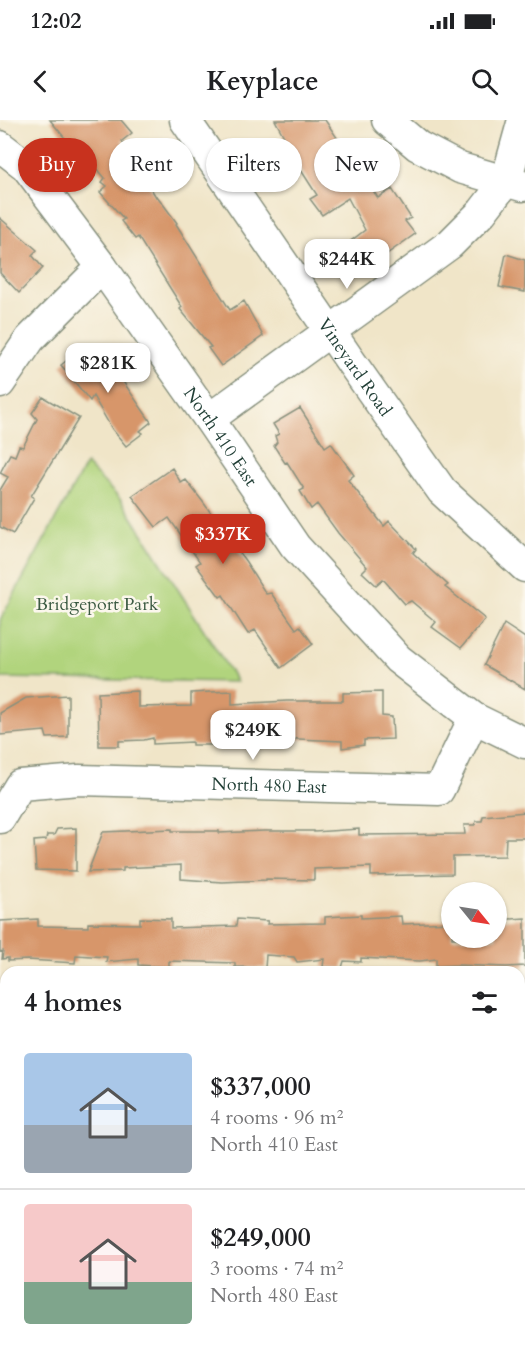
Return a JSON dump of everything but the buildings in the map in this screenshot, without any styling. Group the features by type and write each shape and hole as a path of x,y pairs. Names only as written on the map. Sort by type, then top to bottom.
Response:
{"street":[{"name":"Vineyard Road","path":"185,120 442,491 525,567"},
{"path":"387,120 418,146 460,168 515,184"},
{"path":"209,419 450,244 482,212 515,184 523,120"},
{"name":"North 410 East","path":"0,146 26,166 102,267 295,546 398,659 474,718 525,743"},
{"path":"3,377 30,339 102,267"},
{"name":"North 480 East","path":"0,818 20,785 79,780 439,790 474,718"}],"green space":[{"name":"Bridgeport Park","path":"86,464 121,500 237,682 0,678 0,620"}]}
